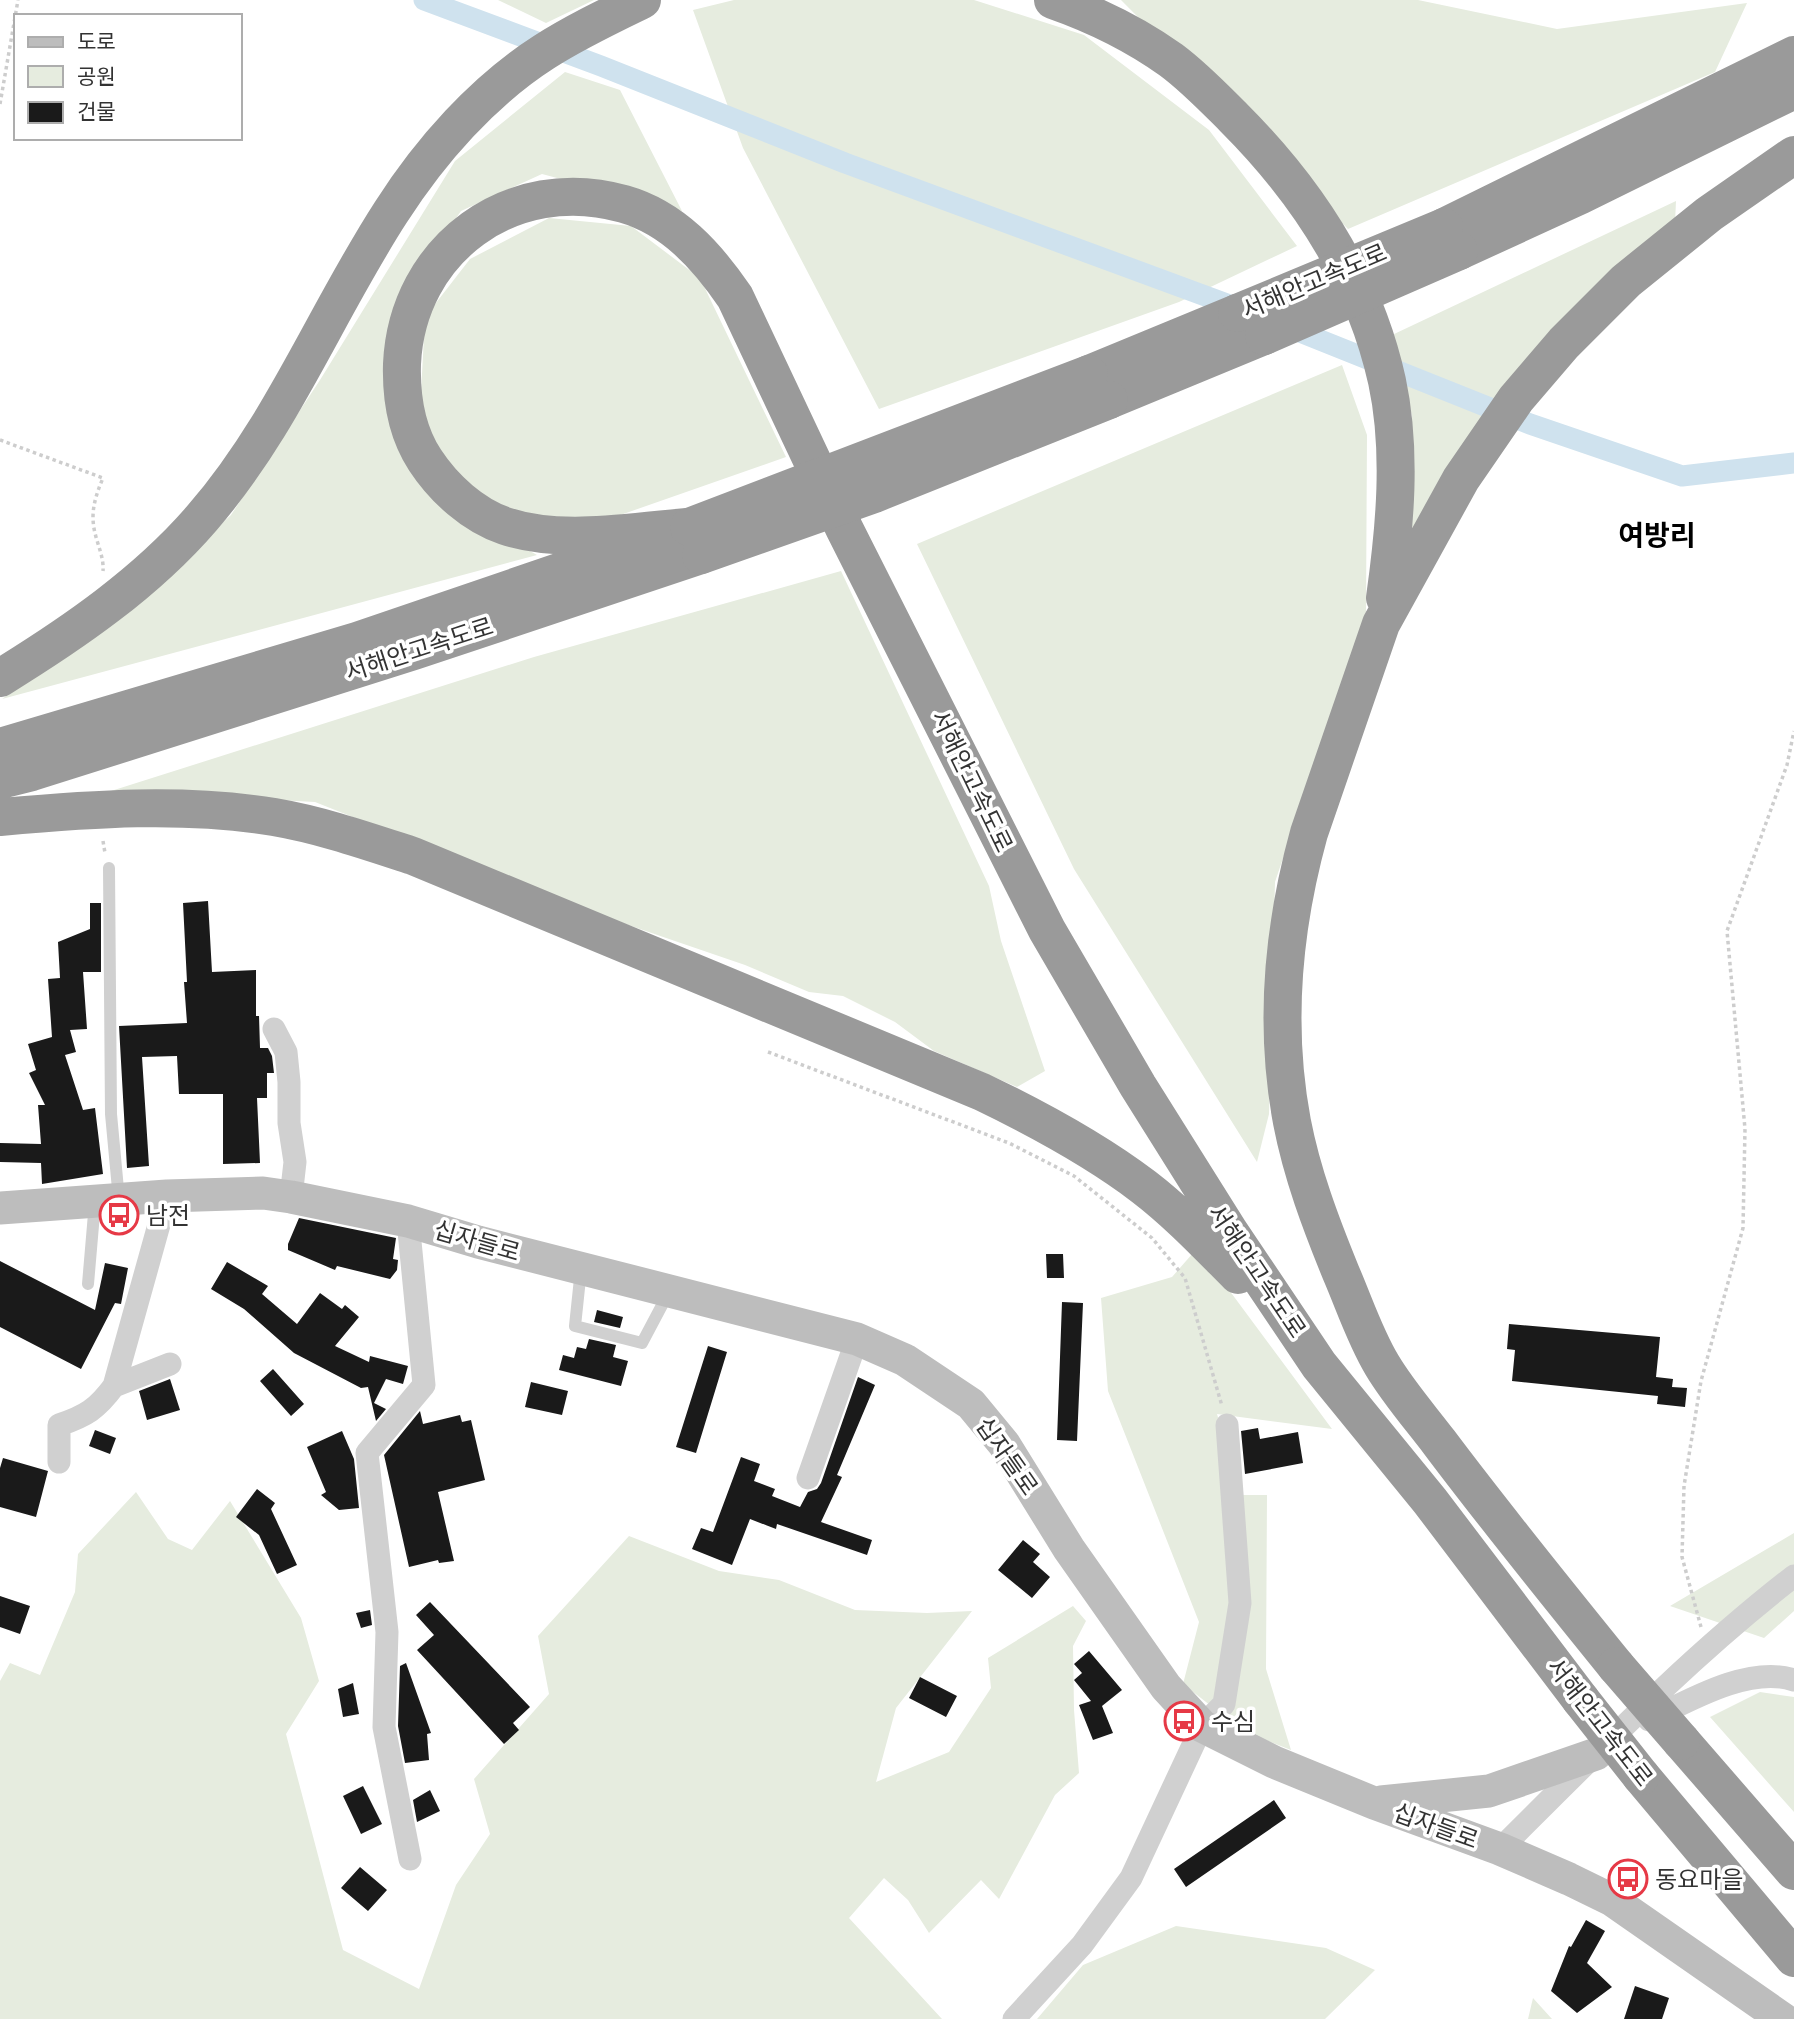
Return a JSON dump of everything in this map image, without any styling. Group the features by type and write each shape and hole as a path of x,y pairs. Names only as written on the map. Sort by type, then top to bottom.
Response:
{"highway":[{"path":"0,678 61,640 139,579 203,517 273,419 391,211 463,121 543,52 642,0"},
{"path":"1053,0 1121,30 1171,60 1259,143 1299,190 1329,234 1356,287 1376,340 1387,382 1394,431 1395,494 1391,556 1381,624"},
{"name":"서해안고속도로","path":"1451,239 1794,55"},
{"name":"서해안고속도로","path":"0,747 695,541 874,494 1099,387 1451,239 1581,195 1794,90"},
{"path":"1381,624 1461,479 1564,342 1626,281 1709,214 1794,155"},
{"name":"서해안고속도로","path":"695,541 537,533 503,525 463,502 431,470 409,428 403,404 401,378 406,325 415,300 445,252 488,218 515,207 559,198 600,199 625,204 672,228 697,248 735,297 844,528 1046,930 1229,1231 1319,1365 1430,1500 1641,1776 1794,1958"},
{"name":"서해안고속도로","path":"0,780 414,651 695,541"},
{"name":"서해안고속도로","path":"1381,624 1309,833 1293,899 1287,942 1283,999 1284,1063 1292,1122 1316,1208 1381,1365 1486,1505 1616,1666 1794,1871"},
{"path":"0,817 108,808 167,807 274,817 340,832 413,856 969,1087 1032,1116 1143,1187 1194,1231 1254,1290 1319,1365"}],"main road":[{"name":"십자들로","path":"0,1208 167,1196 263,1193 291,1197 408,1221 857,1339 905,1360 971,1404 1004,1444 1069,1549 1159,1676 1202,1726 1274,1762 1374,1803 1500,1849 1612,1900 1783,2019"},
{"path":"1374,1803 1489,1791 1602,1747"}],"street":[{"path":"274,1029 286,1052 289,1123 295,1162 291,1197"},
{"path":"59,1462 59,1425 83,1417 100,1404 114,1386 167,1196"},
{"path":"408,1221 424,1385 368,1453 387,1632 384,1727 410,1858"},
{"path":"808,1478 857,1339"},
{"path":"114,1386 170,1364"},
{"path":"1014,2019 1082,1945 1130,1878 1202,1726 1224,1704 1240,1602 1227,1424"},
{"path":"1500,1849 1602,1747 1707,1649 1794,1576"},
{"path":"1602,1747 1710,1690 1759,1677 1794,1680"}],"lane":[{"path":"88,1284 107,1201 111,1114 109,868"},
{"path":"581,1268 575,1326 642,1343 670,1291"}],"path":[{"path":"0,104 14,23"},
{"path":"0,440 103,478 93,502 94,530 104,562 103,577"},
{"path":"1707,1649 1682,1558 1684,1486 1701,1381 1743,1228 1745,1129 1727,931 1787,765 1794,731"},
{"path":"768,1052 1009,1143 1074,1176 1152,1238 1185,1278 1227,1424"}],"green space":[{"path":"498,0 594,0 546,23"},
{"path":"734,0 974,0 1084,35 1209,130 1297,246 1179,302 879,409 743,148 693,10"},
{"path":"1121,0 1418,0 1557,29 1747,3 1715,72 1348,229"},
{"path":"565,72 620,90 682,211 542,174 461,211 394,309 433,496 537,555 2,699 123,614 231,515 320,380 455,161"},
{"path":"1676,201 1675,223 1410,541 1412,416 1392,335"},
{"path":"549,218 631,226 700,278 786,457 609,519 537,519 463,502 420,412 425,317 470,259"},
{"path":"1342,365 1367,435 1366,612 1275,882 1269,1114 1257,1162 1074,869 917,544"},
{"path":"841,571 989,886 1001,941 1045,1071 1017,1087 934,1051 895,1022 843,996 809,992 745,965 602,916 315,802 111,791 534,657"},
{"path":"1193,1253 1232,1294 1332,1429 1217,1414 1241,1495 1267,1495 1266,1669 1291,1750 1243,1731 1183,1684 1199,1622 1108,1391 1101,1298 1172,1277"},
{"path":"136,1492 168,1539 192,1550 230,1501 301,1618 319,1681 286,1734 343,1950 419,1989 456,1885 490,1834 474,1779 549,1694 538,1636 629,1536 719,1571 779,1580 855,1610 927,1613 972,1611 896,1708 876,1782 949,1752 991,1688 988,1658 1073,1606 1086,1621 1073,1646 1079,1773 1055,1795 999,1899 981,1880 929,1933 908,1900 884,1878 849,1918 942,2019 0,2019 0,1681 10,1663 40,1675 75,1592 78,1554"},
{"path":"1794,1533 1794,1611 1764,1638 1670,1606"},
{"path":"1760,1692 1794,1697 1794,1812 1710,1717"},
{"path":"1176,1926 1326,1948 1375,1970 1325,2019 1037,2019 1083,1965"},
{"path":"1533,1998 1552,2019 1528,2019"}],"building":[{"path":"208,901 212,972 256,970 256,1016 259,1016 260,1048 268,1048 274,1073 267,1073 267,1098 257,1098 260,1163 223,1164 223,1094 179,1094 177,1056 142,1057 149,1166 127,1168 119,1026 187,1023 183,903"},
{"path":"90,903 101,903 101,972 83,972 87,1029 70,1030 76,1052 65,1055 83,1110 95,1108 103,1174 42,1184 41,1163 0,1162 0,1143 41,1144 38,1105 45,1105 29,1073 36,1070 28,1044 52,1037 48,979 60,978 58,942 90,929"},
{"path":"299,1218 396,1238 393,1259 398,1260 397,1270 390,1279 337,1266 335,1270 288,1250"},
{"path":"1046,1254 1063,1254 1064,1278 1047,1278"},
{"path":"0,1261 95,1310 105,1263 128,1268 121,1304 115,1303 81,1369 0,1327"},
{"path":"227,1262 268,1286 262,1294 297,1324 320,1293 342,1309 345,1305 359,1317 335,1346 369,1362 370,1356 408,1366 403,1384 386,1379 374,1403 386,1409 376,1421 368,1387 361,1388 294,1353 244,1309 211,1289"},
{"path":"1062,1302 1083,1303 1077,1441 1057,1440"},
{"path":"597,1310 623,1317 620,1328 594,1322"},
{"path":"1509,1324 1660,1337 1656,1377 1673,1379 1672,1387 1687,1388 1685,1407 1657,1404 1658,1396 1512,1381 1515,1350 1507,1349"},
{"path":"589,1339 616,1345 613,1357 628,1361 621,1386 559,1370 563,1355 574,1358 577,1347 586,1349"},
{"path":"708,1346 727,1352 696,1453 676,1447"},
{"path":"273,1369 304,1404 291,1416 260,1381"},
{"path":"858,1377 875,1385 837,1475 842,1477 821,1522 872,1540 867,1555 777,1524 776,1529 750,1519 732,1565 692,1549 701,1528 713,1532 741,1457 760,1464 754,1481 775,1489 772,1496 800,1507 808,1492 817,1489 821,1483"},
{"path":"170,1379 180,1410 147,1420 139,1391"},
{"path":"531,1382 568,1391 562,1415 525,1407"},
{"path":"420,1411 423,1424 460,1415 462,1422 471,1420 485,1480 438,1492 454,1561 439,1563 438,1560 409,1567 384,1455"},
{"path":"1258,1428 1260,1439 1298,1432 1303,1463 1245,1474 1241,1431"},
{"path":"95,1430 116,1438 110,1454 89,1446"},
{"path":"342,1431 354,1459 359,1508 339,1510 321,1495 326,1492 307,1447"},
{"path":"3,1458 48,1471 36,1517 0,1507 0,1468"},
{"path":"257,1489 275,1503 271,1509 297,1565 277,1574 259,1535 236,1517"},
{"path":"1023,1540 1040,1554 1033,1562 1050,1577 1032,1598 998,1570"},
{"path":"0,1596 30,1606 20,1634 0,1627"},
{"path":"430,1602 530,1707 513,1723 519,1730 504,1744 417,1650 434,1635 416,1615"},
{"path":"370,1610 372,1625 361,1628 356,1613"},
{"path":"1089,1651 1122,1690 1102,1706 1113,1733 1093,1740 1079,1705 1091,1701 1074,1680 1082,1673 1074,1664"},
{"path":"406,1663 431,1733 427,1734 429,1760 405,1763 398,1726 400,1666"},
{"path":"920,1677 957,1696 946,1717 909,1698"},
{"path":"353,1683 359,1714 343,1717 338,1689"},
{"path":"363,1786 382,1824 361,1834 343,1796"},
{"path":"430,1790 440,1811 417,1822 413,1800"},
{"path":"1274,1800 1286,1818 1186,1887 1174,1869"},
{"path":"360,1867 387,1890 368,1911 341,1888"},
{"path":"1586,1920 1605,1931 1587,1963 1612,1987 1577,2013 1551,1991 1569,1946 1571,1947"},
{"path":"1635,1986 1669,1998 1662,2019 1624,2019"}],"waterway":[{"path":"424,0 601,66 845,163 1246,311"},
{"path":"1285,326 1530,424 1682,476 1794,463"}],"place":[{"name":"남전","path":"119,1215"},
{"name":"수심","path":"1184,1721"},
{"name":"동요마을","path":"1628,1879"}],"district":[{"name":"여방리","path":"1657,535"}]}
